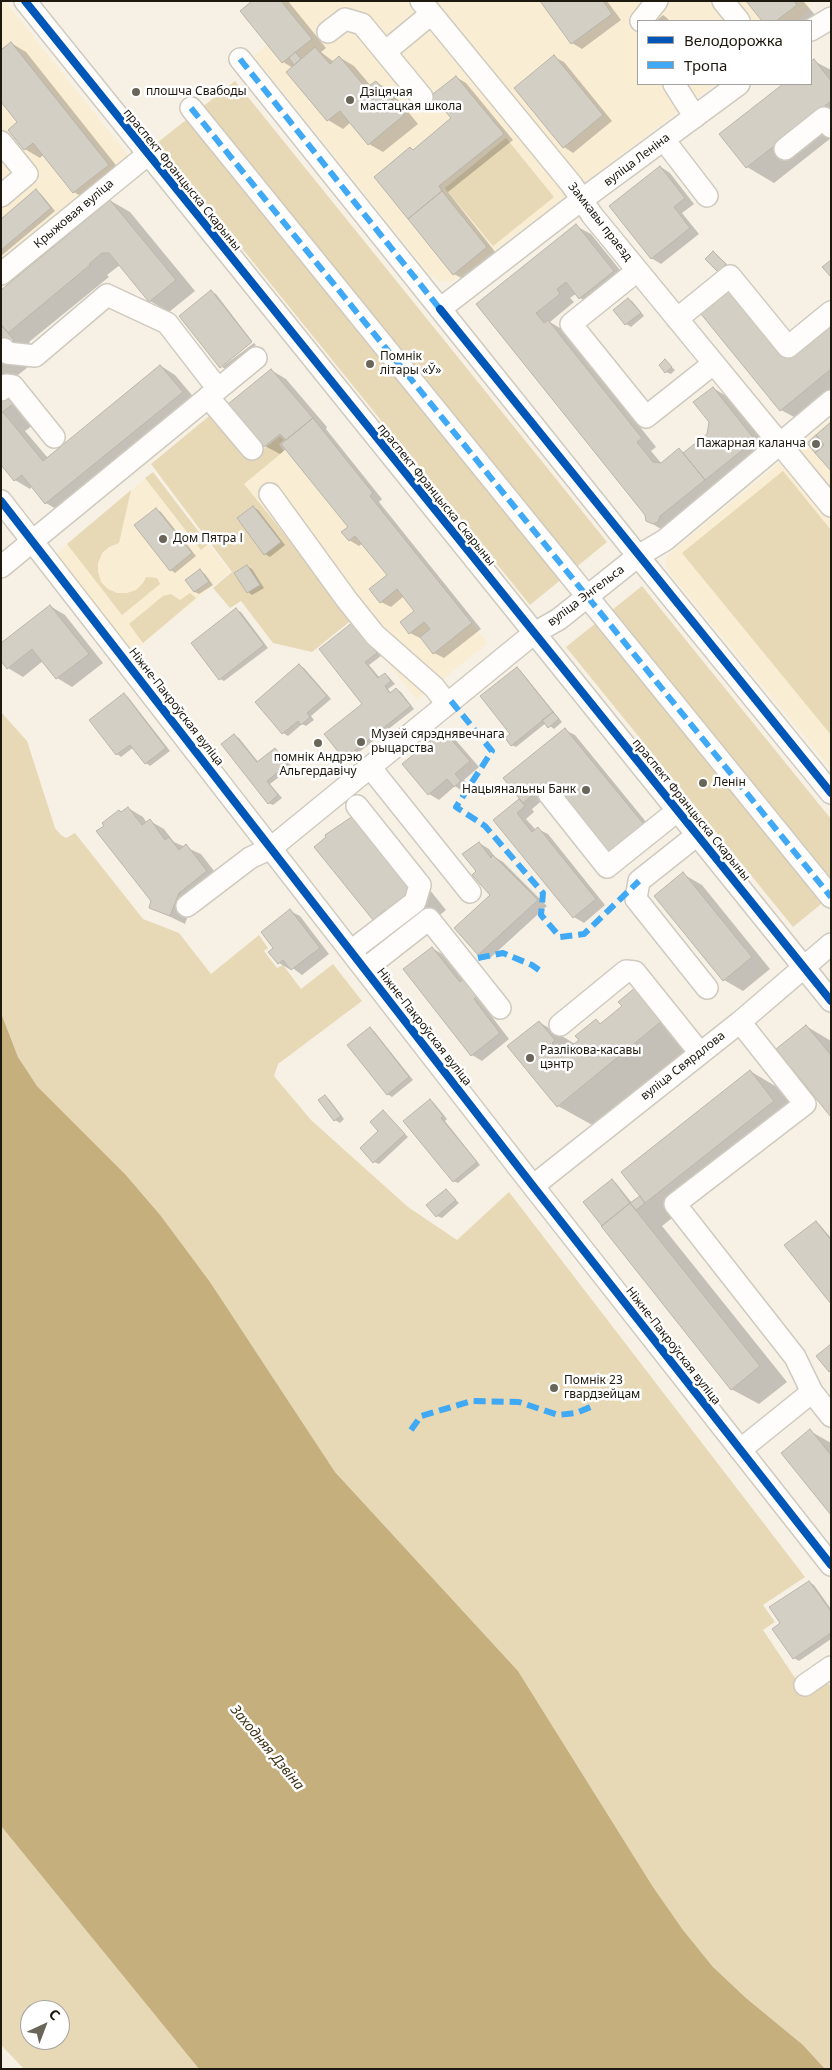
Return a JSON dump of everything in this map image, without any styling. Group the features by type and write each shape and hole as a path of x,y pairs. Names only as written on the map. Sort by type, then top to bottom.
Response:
{"street":[{"name":"праспект Францыска Скарыны","path":"25,1 147,155 831,1002"},
{"path":"642,20 657,1"},
{"path":"723,1 738,20"},
{"path":"385,52 426,8"},
{"name":"Замкавы праезд","path":"426,8 582,200 637,271 831,506"},
{"path":"812,29 831,18"},
{"path":"328,32 344,19 362,24 422,97"},
{"path":"240,59 638,556 831,793"},
{"path":"675,85 695,117"},
{"name":"вуліца Леніна","path":"440,309 582,200 738,85"},
{"path":"191,108 831,898"},
{"path":"785,149 824,118 831,127"},
{"path":"664,140 707,196"},
{"path":"1,142 27,174 1,196"},
{"name":"Крыжовая вуліца","path":"1,274 147,155"},
{"path":"637,271 571,324 646,418 713,364"},
{"path":"677,319 730,276 788,347 831,312"},
{"path":"4,349 7,353 35,356 107,295 166,323 252,449"},
{"path":"1,567 256,358"},
{"path":"1,390 6,385 13,386 54,437"},
{"name":"вуліца Энгельса","path":"187,906 250,858 271,848 533,634 559,619 638,556 665,540 831,401"},
{"path":"270,494 347,600 375,635 434,687 447,704"},
{"name":"Ніжне-Пакроўская вуліца","path":"1,501 533,1186 831,1565"},
{"path":"370,767 470,892"},
{"path":"549,794 607,867 677,811"},
{"path":"350,951 414,902 420,885 358,806"},
{"path":"697,835 639,881 636,899 707,988"},
{"path":"365,969 429,919 500,1008"},
{"name":"вуліца Свярдлова","path":"533,1186 740,1022 831,944"},
{"path":"560,1025 626,971 635,972 700,1052"},
{"path":"740,1022 805,1104 675,1204 795,1357 812,1392 831,1416"},
{"path":"740,1450 812,1392"},
{"path":"805,1685 831,1667"}],"shaded area":[{"path":"1,1 5,1 128,155 127,160 1,264"},
{"path":"252,1 809,1 810,6 807,13 799,20 637,20 637,85 714,85 458,278 450,282 440,281 430,275 254,56 267,45 240,11"},
{"path":"235,81 607,542 530,605 157,143"},
{"path":"506,138 554,197 493,246 445,188"},
{"path":"214,412 252,458 280,436 284,440 279,444 284,451 244,484 353,619 312,652 273,643 241,601 230,608 213,588 232,572 151,464"},
{"path":"313,418 373,493 370,496 488,643 417,700 353,619 212,510 285,450"},
{"path":"831,420 831,769 668,571 666,558"},
{"path":"783,471 831,530 831,735 682,553"},
{"path":"153,472 230,572 131,653 55,555"},
{"path":"153,472 208,544 201,550 145,478"},
{"path":"131,490 119,543 109,547 102,553 98,563 101,582 108,589 117,593 127,593 136,590 146,577 157,578 160,584 122,615 67,544"},
{"path":"642,586 831,819 831,896 793,927 566,647"},
{"path":"190,593 196,598 143,643 129,624 163,596 171,594 180,600"},
{"path":"1,712 27,741 55,828 66,838 75,833 143,919 179,933 211,974 259,935 268,948 264,951 277,968 283,965 301,989 333,964 362,1001 278,1064 274,1076 311,1120 408,1207 457,1240 509,1192 805,1577 763,1605 775,1622 763,1630 807,1696 827,1682 831,1687 831,2069 825,2069 803,2045 746,1998 713,1967 683,1930 653,1887 518,1671 335,1472 210,1282 161,1216 125,1174 37,1086 18,1057 1,1013"},
{"path":"1,1826 199,2069 24,2069 1,2045"}],"water":[{"name":"Заходняя Дзвіна","path":"1,1013 18,1057 37,1086 125,1174 161,1216 210,1282 335,1472 518,1671 653,1887 683,1930 713,1967 746,1998 803,2045 825,2069 199,2069 1,1826"}],"building":[{"path":"252,1 281,1 312,39 282,63 240,11"},
{"path":"540,1 603,1 612,14 571,44"},
{"path":"746,1 794,1 797,5 777,20 761,20"},
{"path":"11,42 109,165 73,193 33,143 24,150 8,130 17,122 1,102 1,50"},
{"name":"Дзіцячая мастацкая школа","path":"315,47 330,64 339,56 366,88 376,81 404,115 368,145 340,111 327,121 286,72"},
{"path":"295,52 301,59 294,65 289,58"},
{"path":"554,55 603,115 563,148 514,88"},
{"path":"814,59 831,81 831,101 746,168 719,134 782,85 812,85 812,60"},
{"path":"456,76 504,134 439,186 442,191 408,219 374,177 410,147 413,150 451,118 441,106 438,108 429,97"},
{"path":"660,166 685,198 674,207 690,228 651,259 609,206"},
{"path":"36,189 51,208 1,250 1,219"},
{"path":"442,191 487,247 453,275 408,219"},
{"path":"110,200 176,280 149,302 109,253 102,253 8,333 1,324 1,290"},
{"path":"576,224 614,271 579,299 566,282 557,289 560,294 536,313 544,323 548,320 642,438 637,442 653,462 661,463 679,448 705,480 660,516 658,522 653,524 646,521 645,515 476,304"},
{"path":"713,251 726,264 718,272 705,259"},
{"path":"831,260 831,277 822,267"},
{"path":"211,290 252,342 220,368 179,316"},
{"path":"729,291 783,357 790,357 831,324 831,369 780,411 701,314"},
{"path":"628,298 641,313 625,325 613,310"},
{"path":"1,325 14,340 1,351"},
{"path":"665,359 672,367 665,373 659,365"},
{"path":"160,365 183,392 45,504 22,475 14,481 1,465 1,414 3,412 43,461"},
{"path":"271,369 313,418 286,440 280,434 264,447 228,404"},
{"path":"713,387 755,440 705,480 683,453 707,434 709,422 693,402"},
{"path":"1,389 13,404 1,413"},
{"path":"313,418 373,493 370,496 472,623 433,654 420,637 430,629 424,622 409,634 400,622 414,611 397,589 380,603 369,589 387,575 355,536 349,541 341,532 348,527 281,444"},
{"path":"831,422 831,471 815,453 824,445 816,435"},
{"name":"Пажарная каланча","path":"816,435 824,445 815,453 807,443"},
{"path":"253,506 281,542 264,555 237,518"},
{"name":"Дом Пятра І","path":"156,508 192,553 170,571 134,525"},
{"path":"247,565 260,585 247,593 234,573"},
{"path":"200,569 209,582 194,592 185,580"},
{"path":"50,605 89,654 56,679 32,649 7,669 1,661 1,643"},
{"path":"236,608 264,645 219,680 191,643"},
{"path":"353,622 377,653 365,662 378,678 385,673 391,681 385,686 390,693 396,688 411,706 344,759 324,734 362,704 319,649"},
{"path":"299,664 327,696 307,713 310,717 301,725 298,721 282,734 255,702"},
{"path":"517,667 553,712 511,746 505,738 510,734 480,696"},
{"path":"124,693 166,748 145,764 130,745 116,755 89,720"},
{"path":"553,712 559,719 548,728 542,720"},
{"name":"Нацыянальны Банк","path":"565,728 647,828 611,857 550,781 523,803 503,778"},
{"path":"443,730 470,761 455,774 461,781 454,787 447,779 428,795 402,764"},
{"path":"234,734 257,762 275,748 288,764 267,781 278,795 268,804 221,744"},
{"path":"519,799 525,806 517,813 532,832 538,827 596,899 573,918 493,820"},
{"path":"128,807 142,825 150,819 165,840 169,837 179,850 186,844 207,871 179,893 170,916 149,908 151,901 96,831 104,826 102,823 119,810 121,812"},
{"path":"353,816 412,889 386,912 385,910 373,920 314,847 326,837 325,835"},
{"path":"479,842 491,858 493,855 538,900 478,955 454,928 490,895 472,875 476,871 462,854"},
{"path":"683,872 752,957 723,981 654,896"},
{"path":"290,909 320,948 291,970 283,960 278,964 268,952 273,948 261,932"},
{"path":"432,947 460,982 466,977 479,994 474,999 500,1033 471,1056 403,969"},
{"path":"636,987 663,1020 557,1107 507,1046 539,1021 555,1040 552,1043 561,1054 579,1040 575,1036 596,1019 600,1024 622,1006 618,1002"},
{"path":"806,1025 831,1055 831,1117 776,1049"},
{"path":"370,1027 409,1077 387,1095 347,1045"},
{"path":"750,1070 774,1101 645,1203 621,1172"},
{"path":"325,1095 341,1116 334,1121 318,1100"},
{"path":"430,1099 443,1116 441,1118 477,1162 453,1182 403,1121"},
{"path":"383,1110 405,1134 373,1163 360,1148 378,1131 370,1122"},
{"path":"612,1179 630,1203 602,1226 583,1202"},
{"path":"446,1189 456,1200 436,1217 426,1205"},
{"path":"640,1196 645,1203 636,1210 630,1203"},
{"path":"630,1203 760,1366 731,1390 601,1226"},
{"path":"816,1221 831,1240 831,1304 784,1245"},
{"path":"831,1344 831,1370 829,1372 816,1356"},
{"path":"810,1429 831,1455 831,1515 781,1453"},
{"path":"809,1581 831,1611 831,1633 793,1659 772,1629 780,1623 769,1607"}],"marked path":[{"path":"240,59 440,309"},
{"path":"191,108 831,897"},
{"path":"451,701 492,751 456,807 485,826 543,893 541,915 560,937 584,934 639,881"},
{"path":"478,958 503,953 532,965 539,970"},
{"path":"411,1430 421,1416 472,1401 519,1402 558,1415 576,1413 593,1406"}],"cycle path":[{"path":"25,1 831,1001"},
{"path":"440,309 831,793"},
{"path":"1,501 533,1186 831,1565"}],"place":[{"name":"плошча Свабоды","path":"136,92"},
{"name":"Дзіцячая мастацкая школа","path":"350,100"},
{"name":"Помнік літары «Ў»","path":"370,364"},
{"name":"Пажарная каланча","path":"816,444"},
{"name":"Дом Пятра І","path":"163,539"},
{"name":"Музей сярэднявечнага рыцарства","path":"361,742"},
{"name":"помнік Андрэю Альгердавічу","path":"318,743"},
{"name":"Ленін","path":"703,783"},
{"name":"Нацыянальны Банк","path":"586,790"},
{"name":"Разлікова-касавы цэнтр","path":"530,1058"},
{"name":"Помнік 23 гвардзейцам","path":"554,1388"}]}
